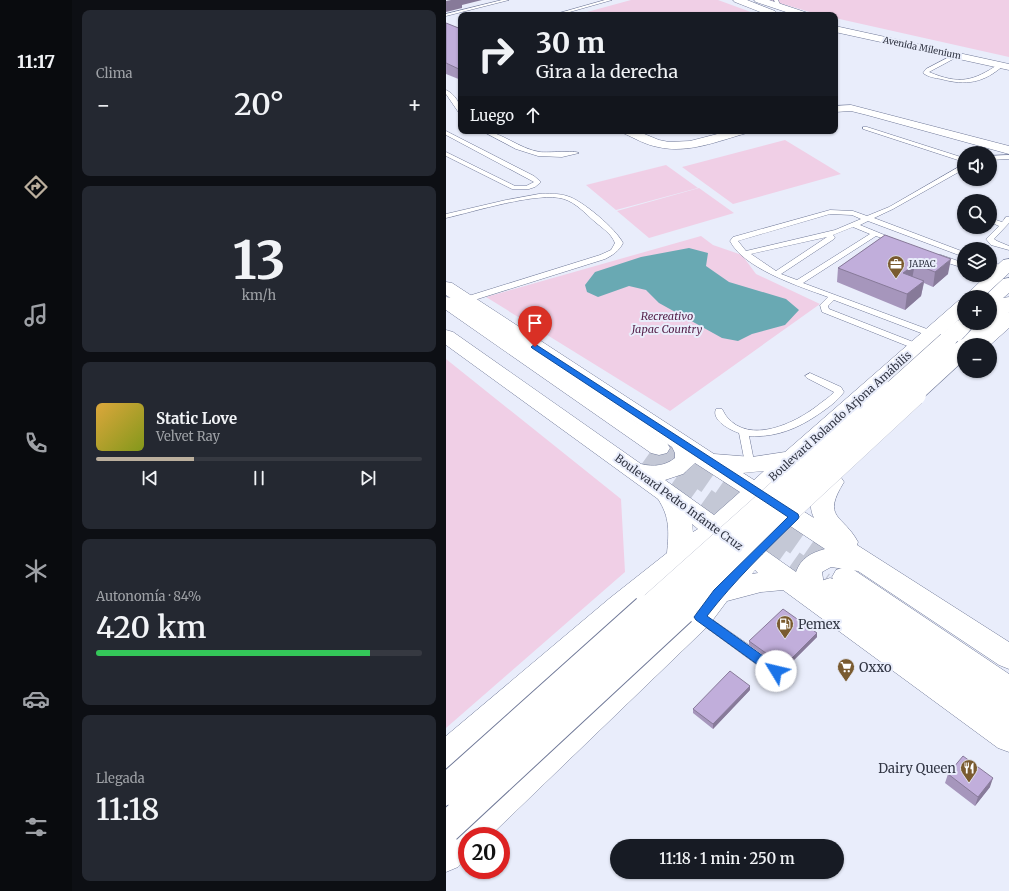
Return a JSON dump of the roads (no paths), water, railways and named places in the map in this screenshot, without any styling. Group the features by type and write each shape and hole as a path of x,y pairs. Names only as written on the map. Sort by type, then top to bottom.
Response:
{"main road":[{"path":"738,0 794,12"},
{"path":"759,0 779,8"},
{"name":"Avenida Milenium","path":"838,23 1006,64"},
{"name":"Avenida Milenium","path":"838,30 955,56 1006,64"},
{"path":"980,290 999,272"},
{"path":"993,290 999,272"},
{"name":"Boulevard Pedro Infante Cruz","path":"446,287 794,517 843,578 1009,738"},
{"name":"Boulevard Pedro Infante Cruz","path":"446,302 645,458 659,487 697,542 754,556 789,580 843,578 1009,657"},
{"name":"Boulevard Rolando Arjona Amábilis","path":"997,314 1009,302"},
{"name":"Boulevard Pedro Infante Cruz","path":"446,318 502,354 645,458"},
{"path":"988,338 1009,318"},
{"name":"Boulevard Rolando Arjona Amábilis","path":"946,343 957,320"},
{"name":"Boulevard Rolando Arjona Amábilis","path":"446,755 619,605 697,542 793,458 946,343 959,330"},
{"name":"Boulevard Rolando Arjona Amábilis","path":"946,343 973,330"},
{"name":"Boulevard Pedro Infante Cruz","path":"446,336 645,458"},
{"path":"446,790 946,343"},
{"path":"446,828 946,343"},
{"path":"446,855 700,617 718,593 754,556 957,366"},
{"path":"645,458 643,473 654,474 668,472 679,467 686,460 686,453 680,443"},
{"path":"705,459 750,466 763,465 793,458"},
{"path":"832,482 822,501 822,510 827,520 843,578"},
{"path":"659,487 672,500 678,512 681,534 697,542"},
{"name":"Boulevard Pedro Infante Cruz","path":"843,578 1009,690"},
{"name":"Boulevard Pedro Infante Cruz","path":"843,578 1009,715"},
{"path":"718,593 761,582 789,580"}],"street":[{"path":"838,109 851,108 869,112 1009,150"},
{"path":"634,134 657,143 675,146 729,134"},
{"path":"714,134 720,136"}],"lane":[{"path":"458,12 507,0"},
{"path":"565,12 610,0"},
{"path":"446,15 458,12"},
{"path":"955,56 928,70 926,73 954,81 970,82 980,79 1006,64"},
{"path":"446,92 450,94 458,107"},
{"path":"865,128 957,158"},
{"path":"446,133 532,177 538,182 524,188 514,188 446,154"},
{"path":"491,134 530,153 557,156 576,153"},
{"path":"997,158 1009,157"},
{"path":"997,159 1009,163"},
{"path":"747,253 837,232 869,219 897,205 957,170"},
{"path":"446,216 527,198 551,196 565,197 588,212 616,236 619,244 616,250 610,254 465,300"},
{"path":"946,343 833,297 796,284 764,267 734,244 734,241 736,239 830,212 845,212 869,219 957,252"},
{"path":"997,220 1008,220"},
{"path":"1008,220 990,239 991,241 1009,248"},
{"path":"854,225 905,244"},
{"path":"776,274 837,232"},
{"path":"796,284 876,233"},
{"path":"927,252 957,264"},
{"path":"949,261 957,256"},
{"path":"833,297 824,305 825,310 946,343"},
{"path":"719,411 723,419 744,433 770,432 792,427 812,415 835,397 839,392 838,389 833,386 810,376"},
{"path":"744,433 750,466"},
{"path":"700,617 776,671"}],"water":[{"path":"689,248 708,253 706,266 729,282 786,299 799,310 785,325 752,334 738,341 722,338 659,303 646,290 629,286 598,297 587,292 585,285 595,272 641,257"}],"tunnel":[{"path":"659,448 845,577"},
{"path":"646,458 823,584"}],"place":[{"name":"JAPAC","path":"896,279"},
{"name":"Pemex","path":"785,639"},
{"name":"Oxxo","path":"846,682"},
{"name":"Dairy Queen","path":"969,783"}],"park label":[{"name":"Recreativo Japac Country","path":"667,322"}]}
